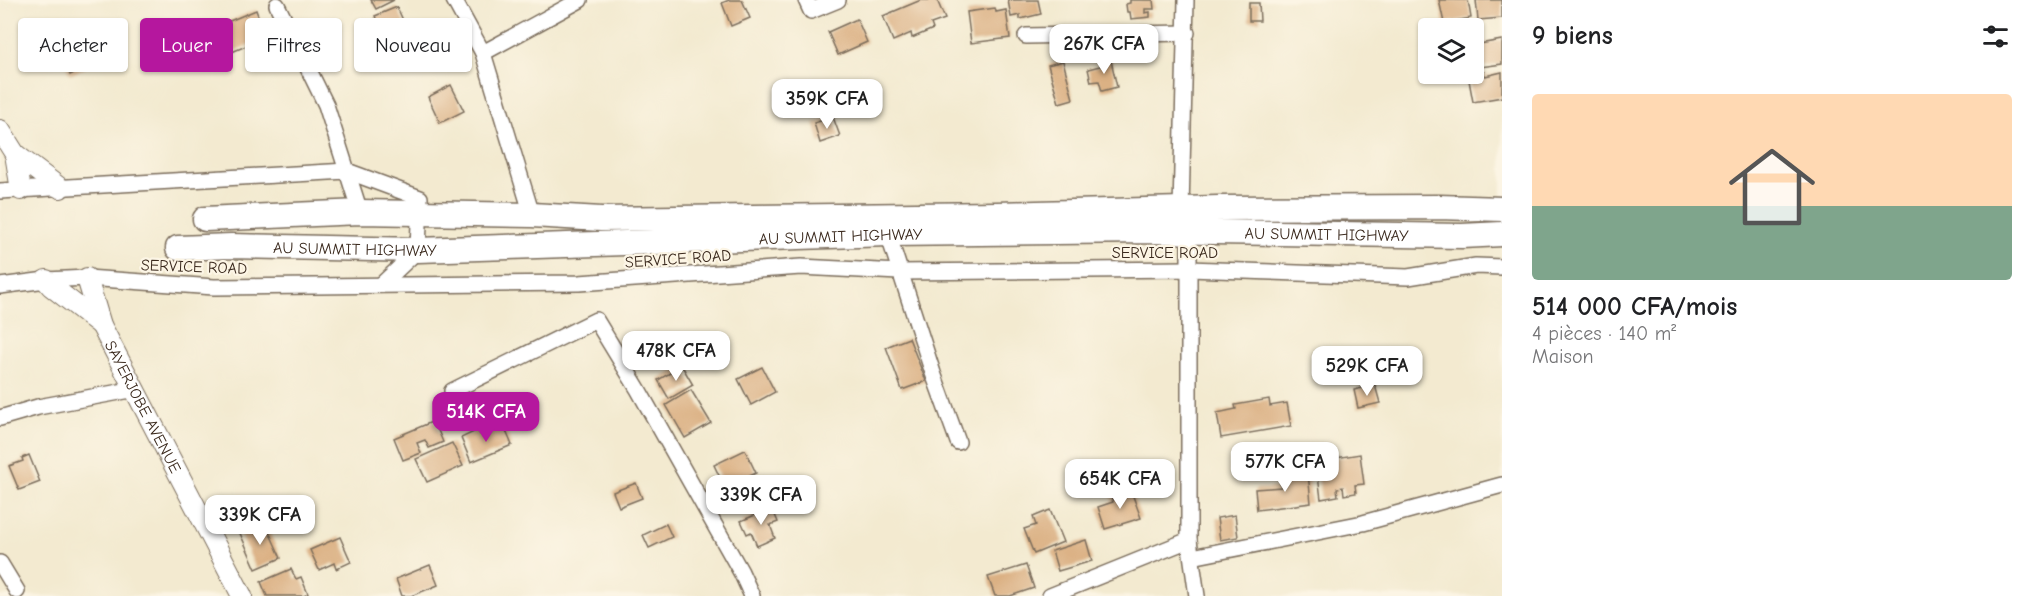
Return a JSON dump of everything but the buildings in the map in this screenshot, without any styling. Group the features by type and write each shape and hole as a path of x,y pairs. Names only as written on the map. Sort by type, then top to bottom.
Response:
{"main road":[{"name":"AU SUMMIT HIGHWAY","path":"178,248 231,246 418,250 888,234 1439,207 1502,209"},
{"name":"AU SUMMIT HIGHWAY","path":"205,219 360,212 532,215 601,219 1185,221 1462,236 1502,234"}],"street":[{"path":"454,0 483,53 532,215"},
{"path":"483,53 580,0"},
{"path":"806,0 811,11 838,0"},
{"path":"1186,0 1185,221 1189,269 1189,540 1197,596"},
{"path":"277,5 326,105 360,212"},
{"path":"1026,36 1187,33"},
{"path":"0,130 15,154 60,188"},
{"path":"15,154 21,190"},
{"path":"0,191 347,171 420,198 418,250 381,285"},
{"path":"888,234 958,442"},
{"name":"SERVICE ROAD","path":"0,286 87,278 214,287 579,284 801,267 899,272 1189,269 1408,277 1476,266 1502,267"},
{"name":"SAYERJOBE AVENUE","path":"87,278 101,325 242,596"},
{"path":"46,280 101,325"},
{"path":"452,391 596,320 644,399 741,572 752,596"},
{"path":"0,417 38,407 136,389"},
{"path":"1192,557 1363,523 1502,485"},
{"path":"1050,596 1189,540"},
{"path":"0,563 17,591"}]}
